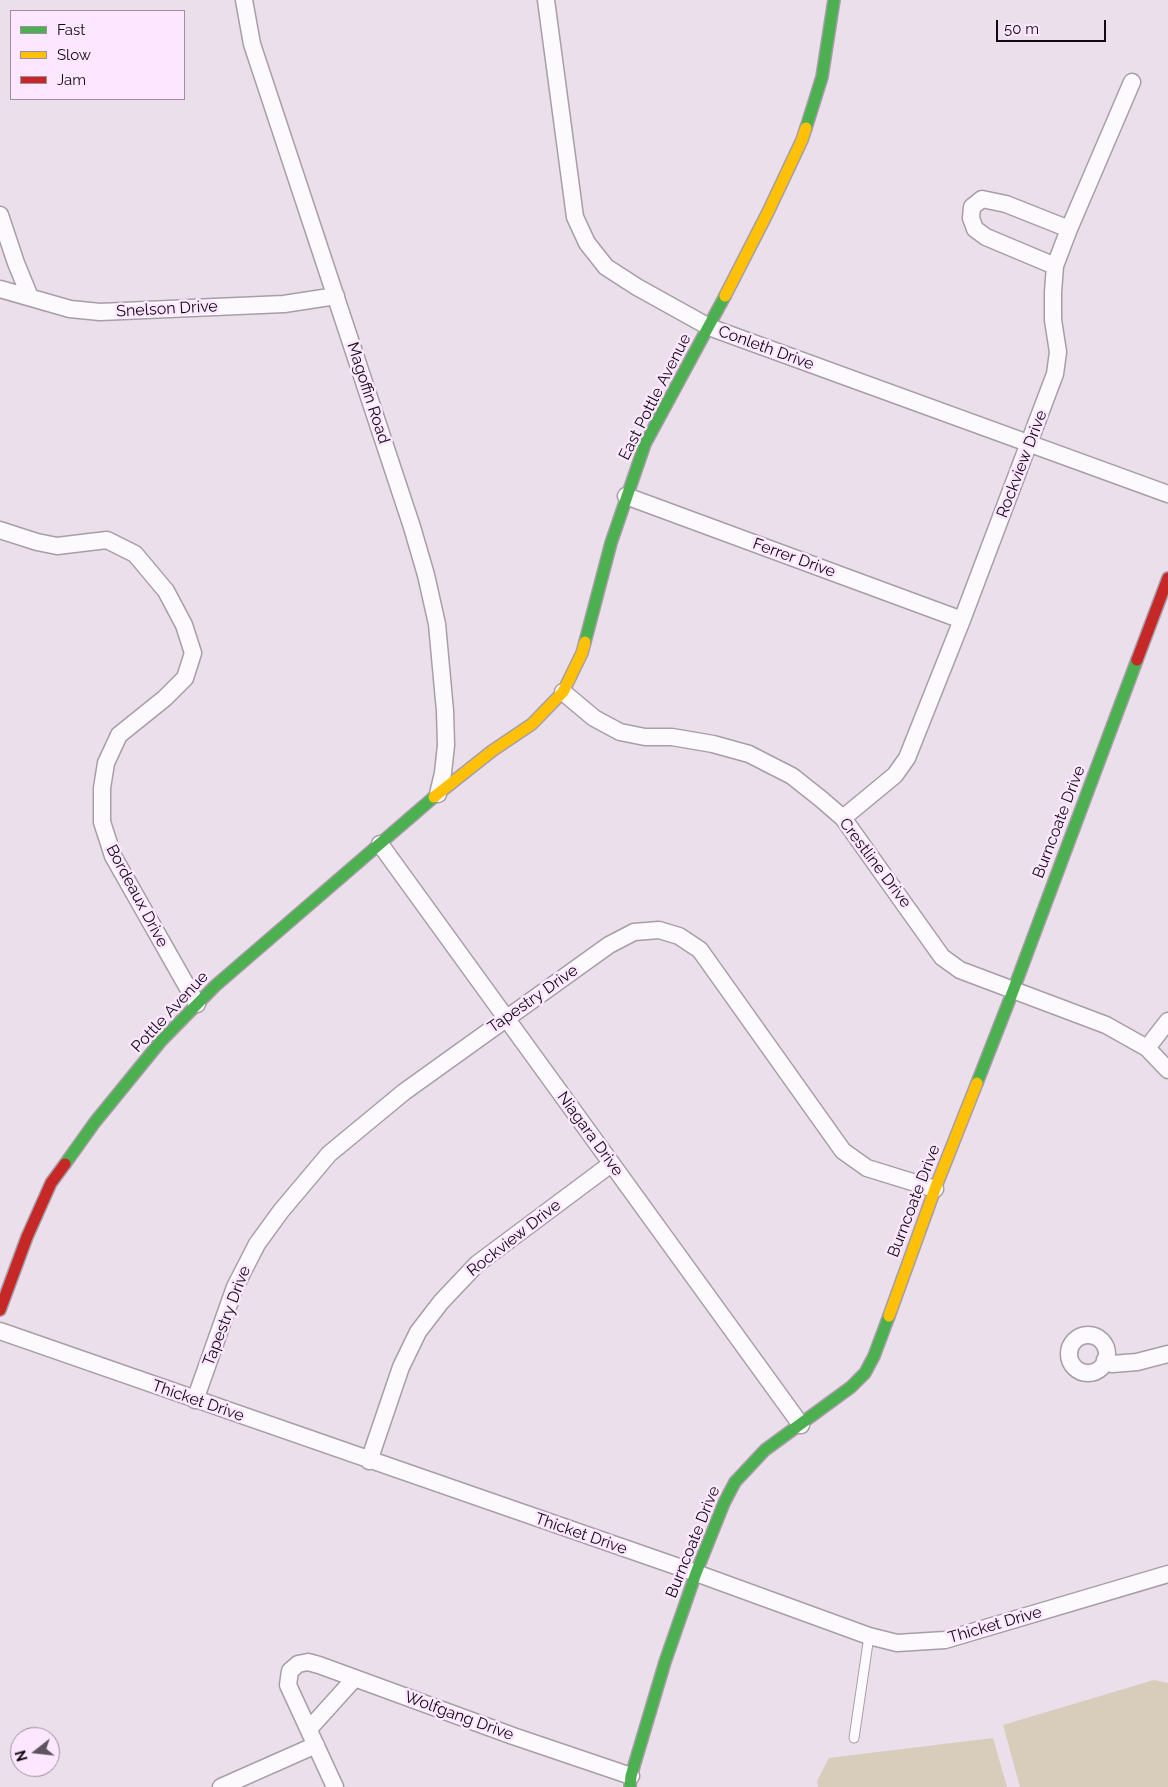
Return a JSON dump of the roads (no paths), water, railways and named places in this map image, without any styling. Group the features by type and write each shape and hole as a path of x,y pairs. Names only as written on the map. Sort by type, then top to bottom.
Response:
{"street":[{"name":"Magoffin Road","path":"244,0 252,44 412,527 426,575 437,624 445,710 446,745 443,773 438,794"},
{"name":"Conleth Drive","path":"546,0 575,217 587,243 606,267 637,287 709,327 1168,494"},
{"name":"East Pottle Avenue","path":"438,794 492,751 532,724 562,692 582,653 611,543 626,496 646,444 709,327 768,212 802,140 822,77 834,0"},
{"name":"Rockview Drive","path":"843,818 895,775 907,758 962,620 1055,374 1058,352 1053,320 1053,292 1056,266 1069,228 1132,82"},
{"path":"1056,266 986,237 975,229 971,218 972,206 982,199 1006,204 1069,228"},
{"path":"0,216 30,297"},
{"name":"Snelson Drive","path":"0,289 70,309 100,312 284,304 336,296"},
{"name":"Ferrer Drive","path":"626,496 962,620"},
{"name":"Bordeaux Drive","path":"0,530 37,542 57,546 107,540 135,554 166,591 184,625 193,654 185,678 165,698 119,735 106,763 102,788 102,822 113,856 197,1004"},
{"name":"Burncoate Drive","path":"631,1782 665,1662 696,1573 724,1503 735,1482 765,1450 850,1387 865,1373 874,1356 935,1189 1014,991 1168,578"},
{"name":"Crestline Drive","path":"562,692 594,718 620,732 645,737 672,737 713,744 749,754 792,776 843,818 942,957 960,970 1106,1025 1147,1048 1168,1070"},
{"name":"Pottle Avenue","path":"0,1310 27,1237 51,1183 68,1157 161,1041 240,963 438,794"},
{"name":"Niagara Drive","path":"380,844 801,1425"},
{"name":"Tapestry Drive","path":"195,1400 235,1287 257,1244 329,1154 404,1092 609,945 634,932 659,930 679,936 700,950 843,1151 867,1168 935,1189"},
{"path":"1147,1048 1168,1021"},
{"name":"Rockview Drive","path":"369,1461 401,1367 418,1332 441,1302 477,1264 611,1164"},
{"name":"Thicket Drive","path":"0,1331 369,1461 696,1573 869,1636 897,1644 945,1640 1168,1574"},
{"path":"1105,1360 1112,1364 1137,1362 1168,1354"},
{"name":"Wolfgang Drive","path":"309,1729 288,1685 290,1671 298,1664 308,1662 513,1736 631,1782"},
{"path":"335,1787 309,1729 355,1678"},
{"path":"221,1787 316,1745"}],"lane":[{"path":"854,1738 869,1636"}]}
